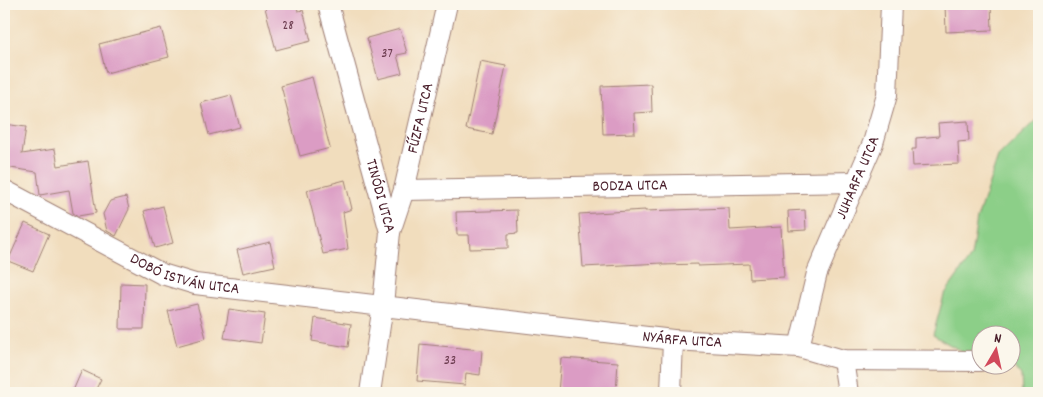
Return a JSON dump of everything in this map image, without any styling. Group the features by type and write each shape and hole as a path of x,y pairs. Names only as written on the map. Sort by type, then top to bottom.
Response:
{"street":[{"name":"TINÓDI UTCA","path":"328,4 390,232 383,305 370,393"},
{"name":"FŰZFA UTCA","path":"390,232 404,190 448,4"},
{"name":"JUHARFA UTCA","path":"799,346 817,273 873,143 886,95 891,4"},
{"name":"BODZA UTCA","path":"404,190 856,182"},
{"name":"DOBÓ ISTVÁN UTCA","path":"4,190 162,274 187,282 383,305"},
{"name":"NYÁRFA UTCA","path":"383,305 673,340 799,346 842,360 970,361"},
{"path":"670,393 673,340"},
{"path":"842,360 848,393"}],"green space":[{"path":"1039,117 1039,393 1022,393 1020,324 970,324 970,353 966,354 933,335 944,295 971,257 977,219 998,157"}],"building":[{"path":"264,4 296,4 298,11 303,10 311,41 276,50"},
{"path":"945,4 991,4 992,30 946,32"},
{"path":"161,28 169,57 106,73 99,44"},
{"path":"400,29 407,53 397,55 402,73 378,79 367,38"},
{"path":"480,61 506,66 492,134 466,129"},
{"path":"312,77 330,148 300,156 281,86"},
{"path":"651,84 652,112 634,113 635,133 603,134 601,86"},
{"path":"231,95 240,127 209,135 201,103"},
{"path":"968,121 969,141 958,142 959,164 913,166 912,149 916,149 916,138 939,136 938,123"},
{"path":"4,124 26,127 22,154 55,149 58,166 88,161 96,213 78,216 73,213 69,190 40,195 37,172 4,167"},
{"path":"345,180 352,209 343,212 348,249 323,254 307,190"},
{"path":"126,197 129,209 116,236 107,231 103,214 110,201"},
{"path":"163,206 173,243 155,248 144,211"},
{"path":"729,208 730,230 781,227 784,277 750,279 749,264 698,266 698,264 662,265 662,263 583,267 579,214"},
{"path":"517,210 518,233 508,234 508,248 470,249 469,235 457,235 456,212"},
{"path":"805,210 806,230 789,231 788,211"},
{"path":"25,223 49,234 33,271 8,261"},
{"path":"270,242 275,266 243,273 237,250"},
{"path":"121,283 145,284 144,329 120,329"},
{"path":"197,304 206,338 177,346 168,311"},
{"path":"229,309 265,314 261,343 224,338"},
{"path":"315,318 351,324 348,347 312,341"},
{"path":"420,344 482,350 480,375 466,373 465,385 417,381"},
{"path":"561,358 618,362 616,393 558,393"},
{"path":"82,370 101,379 94,393 72,393"}]}
